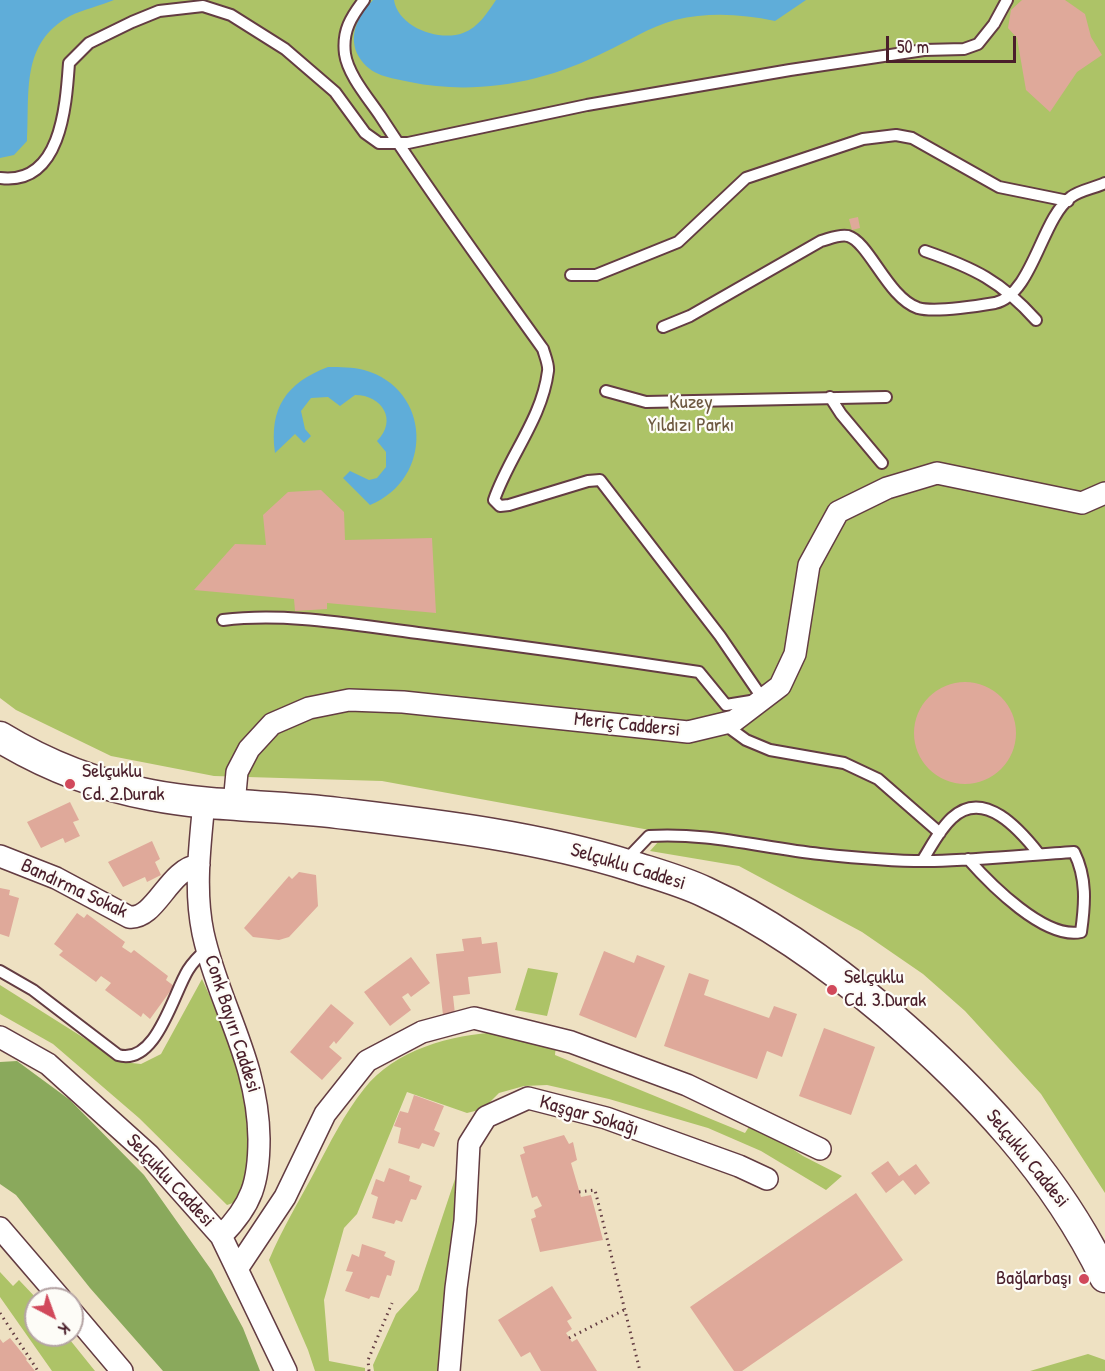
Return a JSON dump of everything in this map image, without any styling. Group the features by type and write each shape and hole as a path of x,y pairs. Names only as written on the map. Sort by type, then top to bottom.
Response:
{"street":[{"name":"Meriç Caddersi","path":"234,804 237,772 249,749 272,724 309,708 349,700 403,702 688,732 734,721 780,686 795,654 809,565 838,512 887,488 937,473 1082,503 1105,493"},
{"name":"Selçuklu Caddesi","path":"0,737 42,760 104,784 152,796 321,811 476,830 552,843 704,891 767,926 836,970 937,1057 1036,1164 1079,1226 1105,1277"},
{"name":"Conk Bayırı Caddesi","path":"204,802 199,865 200,915 207,949 245,1052 254,1088 258,1122 259,1153 253,1192 246,1208 221,1236"},
{"name":"Bandırma Sokak","path":"0,856 56,878 129,917 135,918 145,912 181,872 199,865"},
{"path":"237,1269 285,1197 325,1114 367,1061 422,1032 474,1018 571,1042 677,1081 820,1149"},
{"name":"Selçuklu Caddesi","path":"0,1036 48,1064 148,1155 221,1236 286,1371"},
{"name":"Kaşgar Sokağı","path":"449,1371 465,1221 469,1144 486,1117 528,1098 606,1119 740,1166 767,1179"},
{"path":"0,1228 51,1287"},
{"path":"84,1326 122,1371"}],"lane":[{"path":"223,620 254,616 359,625 578,654 699,672 726,705 763,699 720,636 600,480 588,481 509,505 500,506 494,500 500,483 535,418 549,370 543,349 398,143 345,56 344,37 349,19 364,0"},
{"path":"0,177 21,178 43,165 58,137 67,93 69,63 89,43 165,5 203,6 231,15 285,50 335,92 364,133 379,142 408,143 586,105 790,70 924,50 964,49 978,44 994,24 1007,0"},
{"path":"571,275 596,275 678,242 747,177 863,139 896,135 912,138 962,164 999,187 1068,201"},
{"path":"663,327 690,316 821,241 837,236 856,240 902,298 918,308 947,308 995,303 1013,294 1071,197 1105,183"},
{"path":"925,251 960,263 1013,294 1036,320"},
{"path":"606,391 646,402 886,397"},
{"path":"830,397 882,464"},
{"path":"723,723 746,740 770,750 844,763 878,779 940,833"},
{"path":"922,861 952,817 971,808 987,808 1002,816 1039,854"},
{"path":"623,864 649,836 679,834 820,854 922,861 1074,852 1083,870 1084,912 1081,932 1069,935 1033,918 981,874 968,859"},
{"path":"0,971 33,990 118,1055 124,1057 142,1051 154,1040 188,970 207,949"}],"path":[{"path":"579,1192 595,1190 640,1371"},
{"path":"369,1371 368,1360 373,1345 392,1303"},
{"path":"569,1338 624,1310"},
{"path":"0,1313 10,1324 38,1371"}],"green space":[{"name":"Kuzey Yıldızı Parkı","path":"0,0 1105,0 1105,1193 1041,1094 965,1011 923,974 862,932 739,866 650,851 666,833 382,781 214,776 111,756 16,710 0,698"},
{"path":"528,968 558,973 547,1016 515,1010"},
{"path":"202,979 234,1049 255,1115 253,1170 239,1201 227,1205 139,1118 53,1044 0,1014 0,985 122,1062 141,1064 161,1054"},
{"path":"499,1032 556,1044 555,1055 745,1133 752,1122 803,1156 842,1176 826,1190 761,1151 708,1128 609,1099 547,1085 524,1086 499,1093 483,1109 467,1113 407,1092 357,1214 344,1228 324,1300 329,1361 365,1368 365,1371 315,1371 269,1260 332,1139 364,1089 391,1064 408,1054 443,1041"},
{"path":"17,1061 70,1100 144,1175 212,1271 243,1328 260,1371 163,1371 90,1288 16,1195 0,1184 0,1062"},
{"path":"464,1152 443,1371 374,1371 373,1365 396,1314 418,1290"},
{"path":"0,1272 13,1286 19,1280 26,1287 24,1331 0,1297"},
{"path":"35,1347 76,1347 95,1371 52,1371"},
{"path":"1088,1354 1105,1360 1105,1371 1030,1371"}],"water":[{"path":"0,0 114,0 70,16 54,27 43,40 35,55 31,71 27,141 14,155 0,158"},
{"path":"373,0 394,0 397,10 411,25 432,34 453,35 474,27 496,0 806,0 775,21 725,15 675,20 656,26 614,48 559,71 510,84 460,87 435,86 388,77 375,72 364,63 356,49 354,34 359,19"},
{"path":"328,367 360,369 386,380 403,395 413,414 416,435 414,456 406,476 391,493 370,505 343,478 350,471 369,480 377,478 386,467 386,452 377,441 386,425 386,417 384,410 373,399 355,395 340,406 328,397 311,398 301,411 305,429 311,436 304,443 295,434 275,453 275,423 284,399 301,381"}],"building":[{"path":"1022,0 1065,0 1085,14 1091,37 1102,55 1077,72 1050,112 1026,90 1017,38 1008,28 1011,10"},
{"path":"858,217 860,228 852,230 849,219"},
{"path":"321,490 344,512 345,540 432,538 436,613 327,603 327,609 295,611 294,599 194,590 235,544 266,545 263,515 288,492"},
{"path":"965,682 985,685 994,690 1008,704 1013,713 1016,733 1013,753 1008,762 994,776 985,781 965,784 945,781 936,776 922,762 917,753 914,733 917,713 922,704 936,690 945,685"},
{"path":"70,802 79,820 73,822 80,836 65,843 63,838 41,848 27,822"},
{"path":"152,841 160,859 155,862 161,875 147,882 145,877 123,887 108,862"},
{"path":"299,872 316,875 318,906 289,937 279,940 253,937 244,928 289,876 292,879"},
{"path":"0,888 10,890 9,895 19,898 9,937 0,934"},
{"path":"77,913 84,918 87,914 125,942 122,947 131,953 134,950 168,976 166,980 174,986 150,1019 143,1013 141,1017 105,990 111,983 101,976 96,982 59,955 63,951 54,944"},
{"path":"481,937 482,944 497,942 501,973 468,977 470,994 453,996 455,1014 443,1015 436,954 464,951 462,939"},
{"path":"604,951 634,963 637,955 665,966 636,1038 579,1015"},
{"path":"411,957 430,983 411,997 408,993 402,997 411,1010 390,1026 364,992"},
{"path":"689,973 709,980 704,995 769,1018 774,1006 797,1014 782,1057 767,1051 757,1079 664,1046"},
{"path":"331,1004 354,1023 336,1044 334,1041 329,1047 342,1058 322,1080 290,1052"},
{"path":"824,1028 875,1047 851,1115 799,1096"},
{"path":"414,1095 444,1106 434,1130 440,1133 434,1147 422,1143 419,1149 398,1143 401,1128 394,1126 400,1111 408,1113"},
{"path":"564,1135 569,1144 573,1142 577,1160 571,1163 581,1197 591,1195 603,1240 540,1252 531,1219 536,1217 534,1210 542,1206 537,1196 532,1198 520,1155 525,1153 523,1147"},
{"path":"888,1161 899,1176 916,1164 930,1183 915,1195 903,1180 886,1193 871,1173"},
{"path":"389,1168 410,1176 409,1181 422,1186 416,1200 411,1199 402,1222 396,1220 394,1224 372,1218 378,1197 371,1194 376,1179 384,1182"},
{"path":"856,1193 903,1260 742,1371 734,1371 690,1307"},
{"path":"362,1244 386,1252 384,1256 395,1261 391,1276 387,1275 379,1298 371,1296 369,1299 345,1291 353,1272 346,1271 352,1254 359,1257"},
{"path":"552,1286 572,1318 567,1321 572,1329 566,1333 572,1342 577,1339 597,1371 541,1371 530,1352 521,1357 498,1320"},
{"path":"10,1338 35,1371 0,1371 0,1339 3,1343"}],"place":[{"name":"Selçuklu Cd. 2.Durak","path":"70,784"},
{"name":"Selçuklu Cd. 3.Durak","path":"832,990"},
{"name":"Bağlarbaşı","path":"1084,1279"}]}
